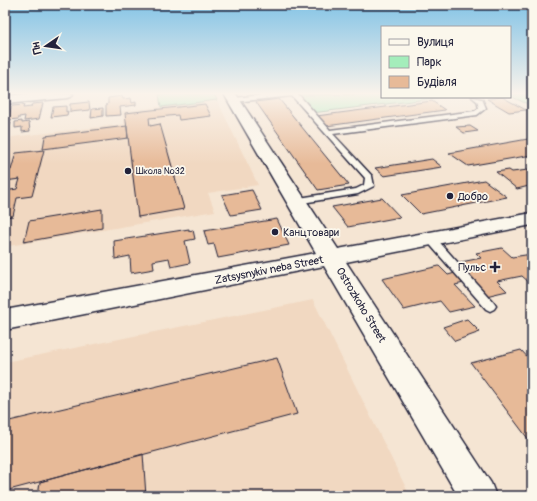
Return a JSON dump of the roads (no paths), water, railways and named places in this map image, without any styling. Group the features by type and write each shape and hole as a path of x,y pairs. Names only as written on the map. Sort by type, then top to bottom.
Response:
{"street":[{"name":"Ostrozkoho Street","path":"245,117 478,496"},
{"name":"Zatsysnykiv neba Street","path":"5,320 532,219"}],"lane":[{"path":"296,201 358,191 369,186 369,178 314,117"},
{"path":"328,132 443,117"},
{"path":"430,238 490,306"}],"place":[{"name":"Школа №32","path":"128,171"},
{"name":"Добро","path":"450,196"},
{"name":"Канцтовари","path":"275,232"},
{"name":"Пульс","path":"495,267"}]}
